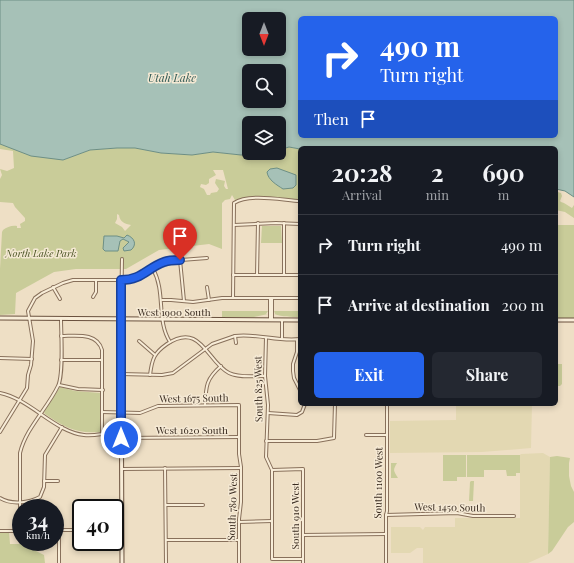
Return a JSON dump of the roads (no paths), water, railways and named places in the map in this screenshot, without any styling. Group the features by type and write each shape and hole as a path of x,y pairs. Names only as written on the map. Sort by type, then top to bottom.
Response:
{"street":[{"path":"233,298 234,203 240,200 254,198 298,201"},
{"path":"257,275 258,223"},
{"path":"284,223 284,275"},
{"path":"234,224 298,224"},
{"path":"0,432 26,388 32,359 33,338 28,312 35,298 53,287 73,280 129,280 142,276 163,262 207,258"},
{"path":"121,499 122,259"},
{"path":"180,260 184,301"},
{"path":"153,269 156,274 162,300 164,332 170,342"},
{"path":"233,275 298,275"},
{"path":"93,297 96,292 96,280"},
{"path":"53,287 60,299"},
{"path":"208,287 209,300"},
{"path":"162,300 167,299 193,302 222,298 298,298"},
{"path":"271,298 271,320"},
{"path":"19,499 20,453 23,442 59,385 61,374 61,317"},
{"name":"West 1900 South","path":"0,318 61,317 163,320 298,320"},
{"path":"282,320 282,339"},
{"path":"558,320 574,320"},
{"path":"121,374 150,375 173,373 206,348 219,341 236,336 249,335 266,338 297,340 297,352 293,364 293,371 294,378 298,386"},
{"path":"0,393 11,396 62,427 83,435 102,434 102,350 98,341 92,338 85,336 61,336"},
{"path":"236,336 236,343"},
{"path":"150,375 155,355 170,342 190,338 199,342 206,348 228,373 238,376 265,376"},
{"name":"South 825 West","path":"266,338 265,376 268,405 266,457 272,470 272,559 303,559"},
{"path":"139,341 155,355"},
{"path":"0,358 32,359"},
{"path":"61,360 102,360"},
{"path":"205,405 206,389 209,379 221,366"},
{"path":"59,385 78,389 102,390"},
{"name":"West 1675 South","path":"102,412 140,413 158,406 239,405"},
{"name":"South 780 West","path":"239,405 239,452 241,468 239,563"},
{"path":"268,413 289,416 297,415 302,412 304,406"},
{"path":"266,441 317,441 334,438 335,406"},
{"name":"South 1100 West","path":"386,563 387,406"},
{"path":"36,499 40,497 43,492 44,455 62,427"},
{"path":"366,435 387,435"},
{"name":"West 1620 South","path":"121,438 239,438"},
{"path":"165,468 166,563"},
{"path":"121,469 241,468"},
{"name":"South 910 West","path":"272,470 303,469 303,563"},
{"path":"44,481 58,481"},
{"path":"0,498 8,502 12,502"},
{"path":"165,505 203,505"},
{"name":"West 1450 South","path":"386,515 457,513 473,516 514,516"},
{"path":"239,522 272,521"},
{"path":"0,531 12,530"},
{"path":"303,535 386,534"},
{"path":"165,540 239,540"},
{"path":"59,551 59,563"},
{"path":"122,551 122,563"}],"water":[{"name":"Utah Lake","path":"0,0 574,0 574,197 565,191 558,189 558,146 298,146 298,149 286,148 286,116 242,116 242,155 213,152 192,155 161,153 135,148 117,148 90,150 63,160 31,156 0,144"},
{"path":"277,168 296,175 296,185 293,188 283,189 271,180 267,172 270,169"},
{"path":"127,235 132,238 134,242 134,246 131,250 124,251 123,248 129,242 123,239 120,241 118,251 105,251 103,249 104,236 117,236 124,238"}],"park label":[{"name":"North Lake Park","path":"41,253"}]}
